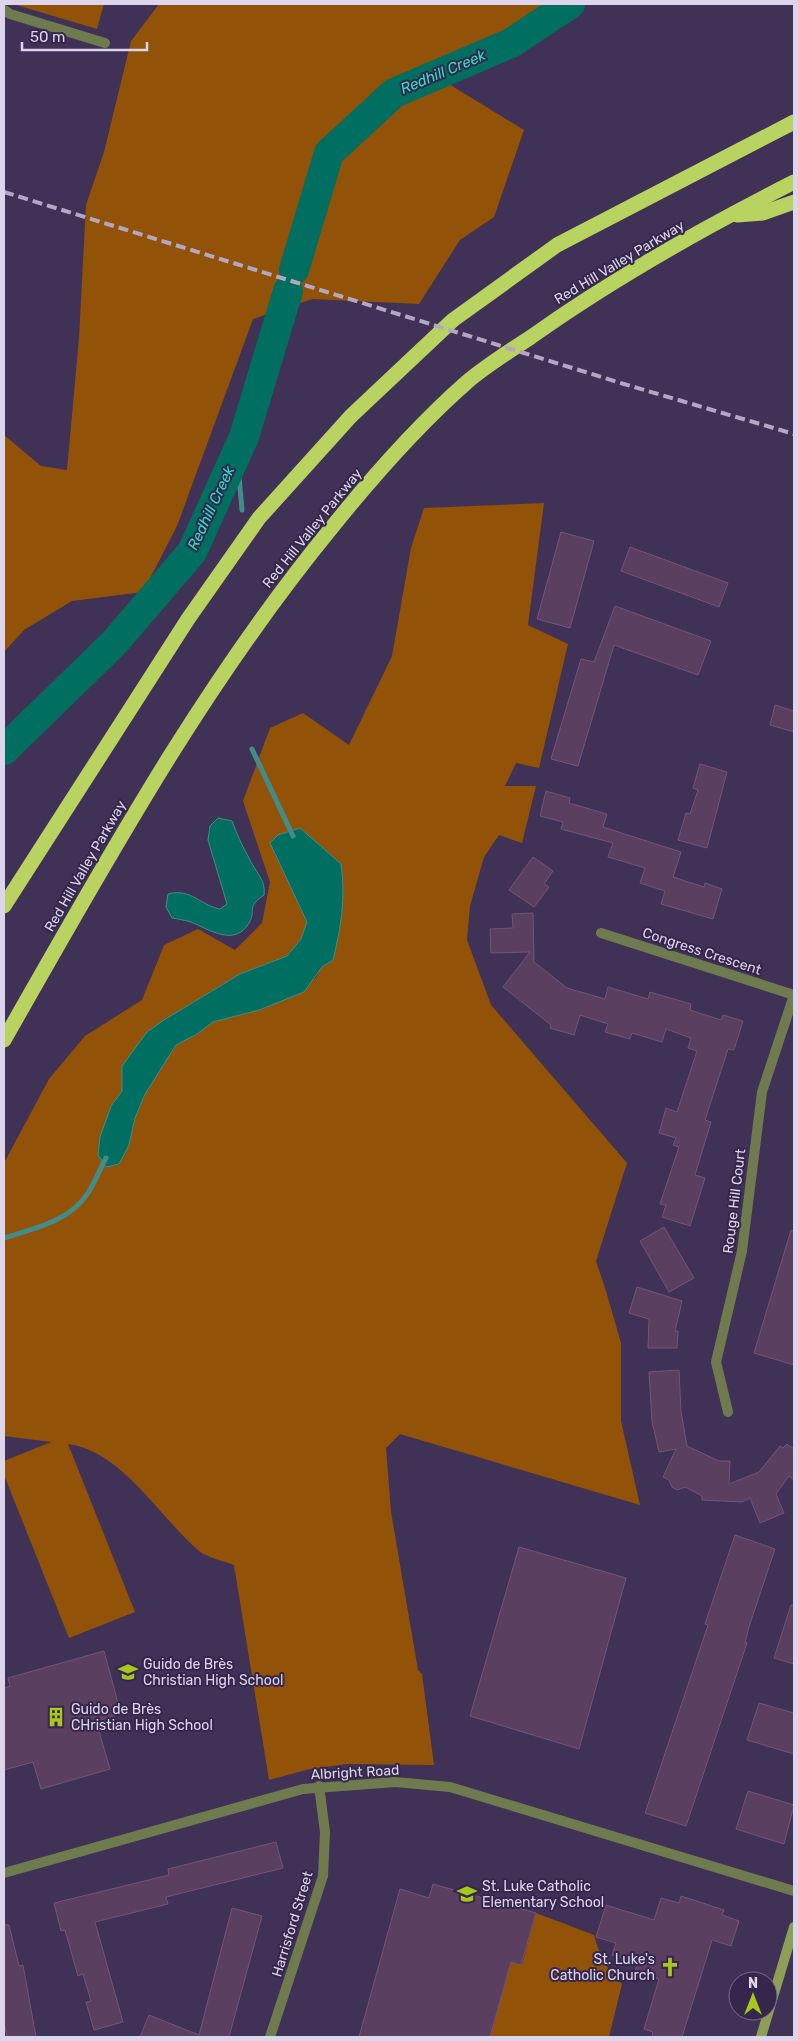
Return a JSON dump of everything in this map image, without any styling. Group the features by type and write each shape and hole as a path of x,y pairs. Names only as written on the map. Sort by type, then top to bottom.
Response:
{"highway":[{"path":"4,906 188,619 253,526 351,416 453,320 557,245 794,122"},
{"name":"Red Hill Valley Parkway","path":"4,1040 117,842 179,740 240,647 289,580 410,436 469,380 567,311 618,278 794,182"},
{"path":"730,216 763,213 794,202"}],"street":[{"path":"4,10 10,14 105,42"},
{"name":"Congress Crescent","path":"601,933 794,995"},
{"name":"Rouge Hill Court","path":"728,1412 716,1362 742,1251 762,1092 794,995"},
{"name":"Albright Road","path":"4,1873 320,1786 395,1782 450,1787 794,1891"},
{"name":"Harrisford Street","path":"270,2037 323,1876 325,1832 320,1786"},
{"path":"761,2037 794,1927"}],"shaded area":[{"path":"13,4 104,4 97,29"},
{"path":"159,4 570,4 549,8 477,45 439,78 524,130 494,217 460,240 419,304 312,299 253,319 177,526 143,592 72,601 24,630 4,652 4,435 41,466 67,470 79,338 86,205 104,152 131,41"},
{"path":"544,503 528,625 568,644 539,768 516,763 505,786 536,786 522,843 499,835 484,857 470,906 467,940 491,1005 627,1163 596,1261 621,1343 621,1421 640,1505 400,1434 386,1448 391,1512 418,1670 422,1674 434,1765 347,1764 310,1769 269,1780 234,1565 199,1551 123,1472 87,1449 68,1444 135,1612 69,1638 4,1475 4,1461 51,1442 4,1436 4,1163 49,1079 85,1036 142,1000 164,945 198,929 235,950 262,923 270,882 243,801 270,728 303,713 349,745 392,656 411,548 424,508","holes":["300,828 341,864 342,912 333,960 322,967 315,979 213,1022 197,1034 176,1045 145,1094 135,1118 129,1145 119,1164 106,1166 111,1106 164,1020 240,974 287,956 301,939 307,922 287,876 274,853"]},
{"path":"218,818 232,821 251,863 262,880 264,889 264,895 253,906 249,923 237,934 230,935 222,935 189,921 172,918 166,907 168,894 176,893 189,895 220,909 227,904 208,840 210,826"},
{"path":"300,828 341,864 342,912 333,960 322,967 304,992 259,1010 213,1022 197,1034 176,1045 145,1094 135,1118 129,1145 119,1164 106,1167 98,1155 100,1137 111,1106 122,1091 122,1066 147,1032 240,974 287,956 301,939 307,922 270,843 278,835"},
{"path":"536,1913 594,1935 604,1962 622,1984 609,2037 490,2037 510,1962 522,1965"}],"building":[{"path":"561,532 594,541 570,628 537,619"},
{"path":"630,547 728,583 719,607 621,571"},
{"path":"615,606 711,641 698,675 614,645 578,766 551,759 581,659 594,662"},
{"path":"775,705 794,711 794,732 770,725"},
{"path":"700,764 727,772 707,848 678,840 686,813 690,814 698,790 693,788"},
{"path":"546,791 570,798 569,803 607,814 603,827 681,852 673,877 704,887 705,883 722,889 713,919 661,904 665,891 640,883 645,868 608,857 613,843 561,829 563,822 540,816"},
{"path":"533,857 553,871 544,884 549,887 534,907 509,890"},
{"path":"533,913 534,962 567,988 605,999 608,987 648,999 650,992 691,1004 690,1010 721,1020 723,1015 743,1021 734,1050 728,1049 705,1120 711,1122 695,1175 705,1178 690,1226 662,1217 666,1205 660,1204 679,1147 673,1145 676,1138 659,1133 666,1108 677,1112 697,1051 688,1048 691,1038 666,1029 662,1042 632,1033 630,1039 605,1032 608,1024 580,1015 574,1035 550,1028 551,1025 503,987 530,952 491,953 490,929 513,928 512,914"},
{"path":"664,1227 694,1278 669,1292 640,1241"},
{"path":"791,1230 794,1231 794,1365 754,1353"},
{"path":"637,1287 682,1301 675,1331 678,1331 677,1348 648,1348 649,1319 629,1313"},
{"path":"679,1370 681,1412 687,1446 719,1461 730,1461 729,1484 759,1472 780,1446 783,1448 787,1444 794,1449 794,1480 789,1476 776,1494 784,1513 760,1523 750,1498 742,1502 702,1500 702,1496 685,1487 677,1490 672,1487 669,1480 663,1477 676,1449 659,1452 652,1421 649,1372"},
{"path":"735,1535 775,1549 749,1627 745,1643 747,1643 686,1826 645,1813 708,1625 705,1624"},
{"path":"519,1547 626,1578 579,1749 470,1716"},
{"path":"791,1605 794,1605 794,1664 774,1658"},
{"name":"Guido de Brès CHristian High School","path":"104,1651 121,1714 96,1721 110,1769 41,1789 33,1762 4,1770 4,1688 10,1686 8,1678"},
{"path":"759,1703 794,1713 794,1754 747,1740"},
{"path":"748,1791 794,1805 784,1844 736,1829"},
{"path":"276,1842 283,1868 166,1897 168,1904 95,1922 123,2022 94,2030 86,2002 91,2001 83,1974 78,1976 65,1930 61,1931 54,1903 169,1875 168,1869"},
{"path":"433,1884 536,1913 521,1965 511,1962 490,2037 359,2037 400,1889 429,1898"},
{"name":"St. Luke's Catholic Church","path":"681,1896 724,1910 722,1915 739,1921 731,1946 712,1940 682,2037 652,2037 653,2032 644,2029 659,1979 635,1971 638,1963 612,1955 616,1943 596,1937 606,1905 654,1920 661,1898 679,1903"},
{"path":"232,1908 262,1916 229,2037 140,2037 149,2015 199,2035"},
{"path":"4,1925 9,1925 19,1966 23,1965 36,2037 7,2037 4,2022"}],"waterway":[{"name":"Redhill Creek","path":"294,270 329,153 394,93 511,43 570,4"},
{"name":"Redhill Creek","path":"4,750 114,643 192,552 244,437 288,291"},
{"path":"237,454 242,510"},
{"path":"252,749 293,836"},
{"path":"4,1238 51,1223 72,1211 88,1193 106,1158"}],"railway":[{"path":"4,192 624,384 794,434"}],"place":[{"name":"Guido de Brès Christian High School","path":"128,1672"},
{"name":"Guido de Brès CHristian High School","path":"56,1717"},
{"name":"St. Luke Catholic Elementary School","path":"467,1894"},
{"name":"St. Luke's Catholic Church","path":"670,1967"}]}
